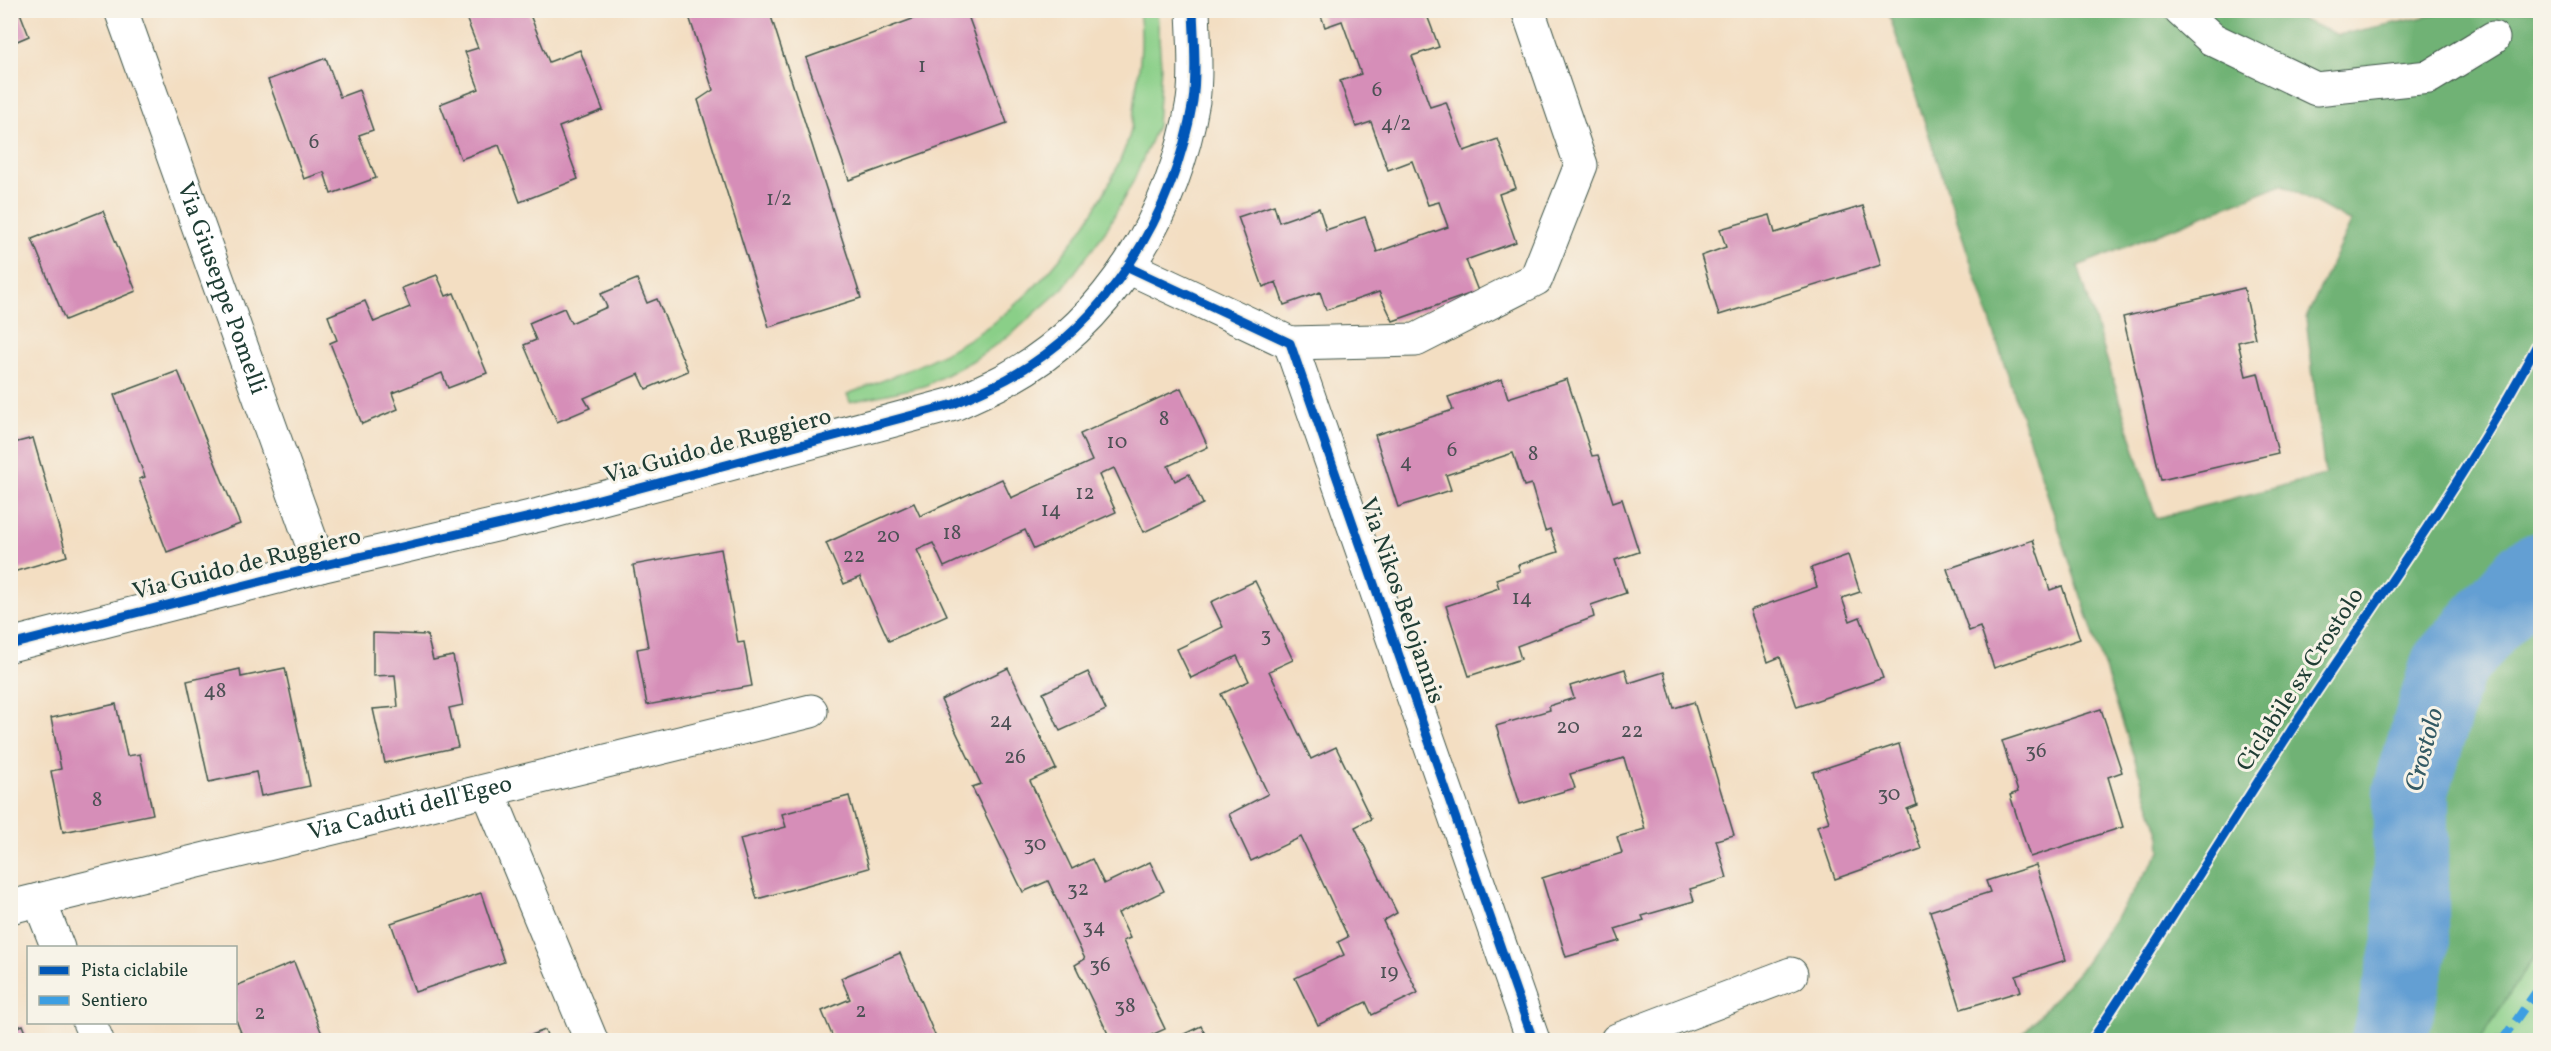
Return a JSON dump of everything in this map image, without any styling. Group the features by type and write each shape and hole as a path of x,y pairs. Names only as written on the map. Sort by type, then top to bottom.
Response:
{"street":[{"name":"Via Giuseppe Pomelli","path":"121,10 320,566"},
{"name":"Via Guido de Ruggiero","path":"10,645 320,566 539,515 954,404 1008,378 1061,341 1100,304 1128,267 1158,214 1181,157 1193,99 1193,10"},
{"path":"1128,267 1290,343 1416,340 1536,279 1581,165 1528,10"},
{"path":"2180,10 2212,39 2316,89 2429,77 2493,38"},
{"name":"Via Nikos Belojannis","path":"1290,343 1533,1041"},
{"name":"Via Caduti dell'Egeo","path":"25,904 811,711"},
{"path":"488,791 591,1041"},
{"path":"25,904 56,946"},
{"path":"1617,1041 1791,974"},
{"path":"89,1024 97,1041"}],"green space":[{"path":"1139,11 1157,11 1161,65 1157,126 1134,180 1105,232 1063,288 1013,333 972,361 925,386 850,402 847,394 931,360 990,325 1027,294 1080,232 1108,185 1129,137 1140,56"},
{"path":"1888,11 2282,11 2338,35 2452,11 2540,11 2540,947 2480,1040 2017,1040 2079,971 2161,851 2160,836","holes":["2282,184 2351,222 2306,318 2325,475 2156,518 2078,266"]},
{"path":"2540,947 2540,1040 2480,1040"}],"building":[{"path":"10,10 19,10 29,36 10,44"},
{"path":"463,10 528,10 549,62 580,50 603,110 559,127 578,179 520,202 499,145 461,159 440,104 479,89 465,52 478,48"},
{"path":"687,10 769,10 861,298 769,327 698,100 713,90"},
{"path":"937,10 966,10 1007,123 849,180 806,58"},
{"path":"1319,10 1425,10 1439,47 1412,56 1430,107 1446,102 1464,151 1498,139 1516,188 1499,194 1516,242 1466,260 1478,291 1393,321 1379,292 1326,310 1320,292 1284,305 1276,282 1263,287 1238,217 1274,205 1279,222 1319,208 1326,230 1365,217 1377,252 1448,227 1439,202 1428,205 1412,161 1388,170 1371,122 1356,127 1340,81 1361,74 1342,21 1325,27"},
{"path":"326,58 340,97 359,90 373,130 359,135 376,178 331,194 324,172 304,179 268,80"},
{"path":"1863,206 1881,265 1719,315 1701,256 1726,247 1720,229 1770,215 1775,233"},
{"path":"103,211 136,291 65,320 32,239"},
{"path":"437,275 446,296 454,293 487,373 448,388 442,373 392,393 398,409 362,424 330,343 337,340 328,316 365,301 374,322 410,307 402,288"},
{"path":"637,279 647,303 657,299 688,371 646,389 639,374 584,398 590,408 557,422 524,345 536,340 529,323 564,308 571,323 607,307 601,294"},
{"path":"2244,288 2255,338 2238,342 2246,376 2258,373 2278,453 2161,480 2123,317"},
{"path":"178,371 240,524 167,552 139,479 145,477 114,395"},
{"path":"1502,379 1508,398 1567,379 1592,456 1598,455 1613,502 1622,499 1639,552 1615,560 1626,593 1591,605 1594,617 1517,646 1521,659 1469,676 1446,606 1499,588 1496,579 1520,571 1518,565 1558,552 1550,529 1545,531 1531,484 1524,486 1513,453 1446,475 1451,490 1398,507 1375,435 1453,410 1448,397"},
{"path":"1181,388 1208,447 1168,466 1175,481 1189,474 1203,504 1144,532 1114,468 1099,475 1116,512 1034,549 1025,530 944,567 933,543 917,550 947,615 889,641 860,577 844,584 826,543 914,503 920,516 1002,479 1011,498 1092,461 1080,434"},
{"path":"33,438 67,556 10,573 10,444"},
{"path":"2033,540 2050,590 2062,586 2080,639 1994,668 1980,627 1969,631 1947,569"},
{"path":"721,549 738,643 744,642 752,686 647,705 637,649 648,647 633,565"},
{"path":"1848,555 1860,592 1842,598 1850,621 1860,617 1883,678 1797,707 1780,657 1768,662 1750,610 1817,587 1811,568"},
{"path":"1255,581 1293,660 1269,671 1311,759 1336,747 1371,819 1355,827 1397,913 1383,921 1418,993 1372,1015 1366,1002 1318,1025 1295,978 1344,955 1338,942 1348,937 1301,837 1251,861 1229,814 1268,794 1221,694 1249,681 1237,656 1191,678 1177,649 1223,627 1211,602"},
{"path":"373,633 427,635 433,660 453,656 463,705 449,708 458,747 385,763 373,709 398,707 395,675 373,676"},
{"path":"285,668 310,786 261,796 256,772 209,782 187,681 240,669 241,677"},
{"path":"1008,668 1056,769 1030,781 1072,869 1092,859 1104,884 1150,862 1164,891 1118,913 1130,938 1123,941 1165,1029 1147,1037 1149,1040 1111,1040 1075,965 1085,959 1048,881 1023,892 972,787 981,784 941,700"},
{"path":"1625,669 1629,683 1664,672 1674,708 1694,702 1734,835 1716,840 1727,878 1690,889 1694,901 1642,916 1644,920 1615,929 1620,941 1566,957 1542,878 1622,853 1617,837 1645,829 1624,758 1570,774 1575,788 1520,804 1496,726 1550,710 1549,706 1574,698 1570,686"},
{"path":"1088,672 1106,710 1060,731 1043,693"},
{"path":"116,704 127,756 140,754 153,814 63,832 51,771 61,769 51,718"},
{"path":"2101,709 2122,772 2108,777 2123,827 2030,857 2010,795 2018,792 2002,741"},
{"path":"1899,744 1917,805 1907,809 1921,849 1835,879 1817,826 1829,822 1813,772"},
{"path":"849,796 869,868 757,899 740,839 786,827 782,814"},
{"path":"2036,865 2066,960 2016,976 2021,991 1961,1009 1930,911 1990,892 1986,881"},
{"path":"481,893 504,962 415,992 391,923"},
{"path":"900,953 937,1040 834,1040 822,1011 850,999 841,978"},
{"path":"294,962 322,1034 305,1040 244,1040 237,1022 237,986"},
{"path":"23,1025 29,1040 10,1040 10,1030"},
{"path":"1201,1026 1208,1040 1172,1040"},
{"path":"545,1030 549,1040 518,1040"}],"waterway":[{"name":"Crostolo","path":"2389,1040 2411,943 2411,791 2448,666 2528,576 2540,569"}],"marked path":[{"path":"2502,1040 2540,986"}],"cycle path":[{"path":"10,645 320,566 539,515 954,404 1007,379 1043,356 1076,328 1106,296 1131,261 1153,224 1184,143 1193,101 1195,67 1193,10"},
{"path":"1128,267 1290,343 1533,1040"},
{"name":"Ciclabile sx Crostolo","path":"2092,1040 2274,757 2425,531 2485,436 2540,339"}]}
